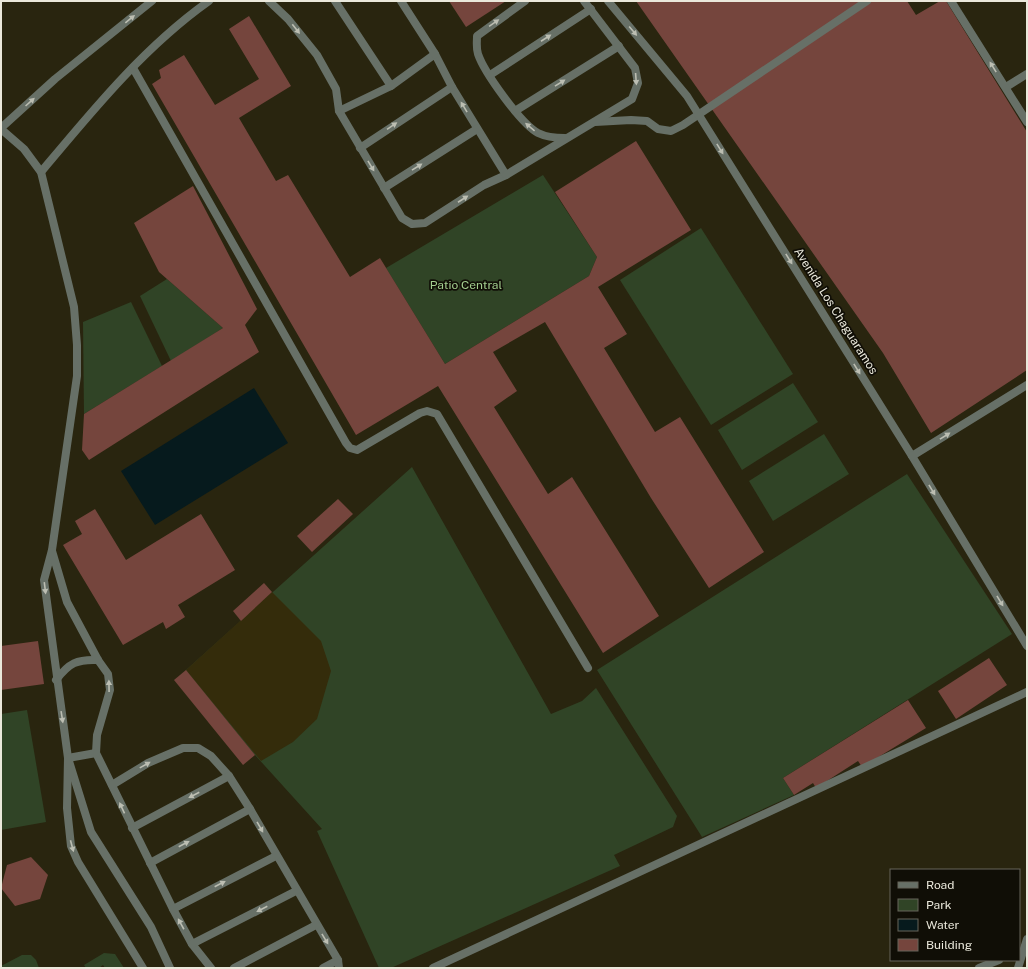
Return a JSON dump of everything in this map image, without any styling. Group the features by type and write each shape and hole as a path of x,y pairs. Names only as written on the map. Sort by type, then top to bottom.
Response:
{"street":[{"path":"152,1 55,79 1,129 24,149 41,172 74,307 77,345 77,376 52,550 44,580 56,680 68,758 91,832 151,927 170,968"},
{"path":"41,172 133,68 160,40 209,1"},
{"path":"269,1 288,19 317,55 336,90 339,112 402,218 412,224 425,222 632,99 638,83 635,68 584,1"},
{"path":"336,1 391,86"},
{"path":"401,1 435,54 477,130 506,175"},
{"path":"525,1 477,36 478,54 490,75 515,111 529,127 539,134 552,138 566,138"},
{"name":"Avenida Los Chaguaramos","path":"608,1 687,96 912,456 1027,646"},
{"path":"595,122 631,120 647,121 658,129 671,131 699,115 857,4 867,1"},
{"path":"951,1 1027,122"},
{"path":"490,75 591,9"},
{"path":"515,111 619,46"},
{"path":"339,112 391,86 435,54"},
{"path":"133,68 346,443 350,448 357,450 420,413 427,411 437,414 588,668"},
{"path":"1006,87 1027,74"},
{"path":"360,148 452,87"},
{"path":"384,188 477,130"},
{"path":"912,456 1027,385"},
{"path":"52,550 67,602 98,660 108,674 110,690 97,735 96,753 173,909 192,944 211,968"},
{"path":"56,680 66,668 74,662 98,660"},
{"path":"433,968 1027,692"},
{"path":"112,785 148,764 183,748 198,748 211,756 229,776 250,810 338,964 322,968"},
{"path":"68,758 96,753"},
{"path":"68,758 67,808 71,846 78,862 143,968"},
{"path":"132,828 229,776"},
{"path":"150,862 250,810"},
{"path":"173,909 276,856"},
{"path":"192,944 296,891"},
{"path":"234,968 316,925"},
{"path":"1018,968 1027,939"},
{"path":"979,968 996,961"}],"green space":[{"name":"Patio Central","path":"543,175 597,257 589,276 445,364 386,268"},
{"path":"701,228 793,374 711,425 620,280"},
{"path":"167,279 223,328 171,361 140,296"},
{"path":"131,302 162,366 84,414 83,322"},
{"path":"793,383 818,422 742,470 718,430"},
{"path":"824,434 849,474 773,521 749,481"},
{"path":"412,467 551,714 582,701 596,688 677,816 673,827 614,855 620,866 391,968 379,968 317,831 322,829 255,755 186,670"},
{"path":"907,474 1012,634 783,778 794,795 702,837 597,670"},
{"path":"27,710 46,822 1,830 1,714"},
{"path":"104,953 115,954 124,968 105,968 103,965 99,968 86,968 84,965"},
{"path":"22,955 31,955 36,960 39,968 1,968 1,966"}],"sand":[{"path":"272,592 321,641 331,671 317,719 293,742 261,761 186,670"}],"water":[{"path":"254,388 288,443 155,525 121,471"}],"building":[{"path":"449,1 506,1 466,27"},
{"path":"636,1 907,1 916,15 940,1 946,1 1027,132 1027,370 931,433 883,353"},
{"path":"249,16 291,86 239,118 276,181 288,175 350,277 380,258 445,364 589,276 597,257 555,192 636,141 691,230 598,287 627,334 604,348 655,432 680,417 764,552 709,588 651,498 545,322 493,352 517,391 494,407 548,494 572,477 659,616 603,653 438,386 356,435 152,84 161,78 159,70 184,55 215,105 259,79 229,29"},
{"path":"193,186 257,309 245,325 259,352 89,460 82,450 84,414 223,328 159,272 134,223"},
{"path":"338,499 353,514 312,552 297,536"},
{"path":"95,509 126,560 201,514 235,570 178,605 185,617 166,629 163,622 123,645 63,545 82,534 75,521"},
{"path":"264,583 272,592 241,621 233,611"},
{"path":"38,641 44,684 1,690 1,646"},
{"path":"989,658 1007,685 956,719 938,691"},
{"path":"186,670 255,755 243,765 174,680"},
{"path":"908,700 926,728 862,767 858,761 816,788 813,783 794,795 783,778"},
{"path":"31,857 48,875 40,899 15,906 1,888 7,865"}]}
